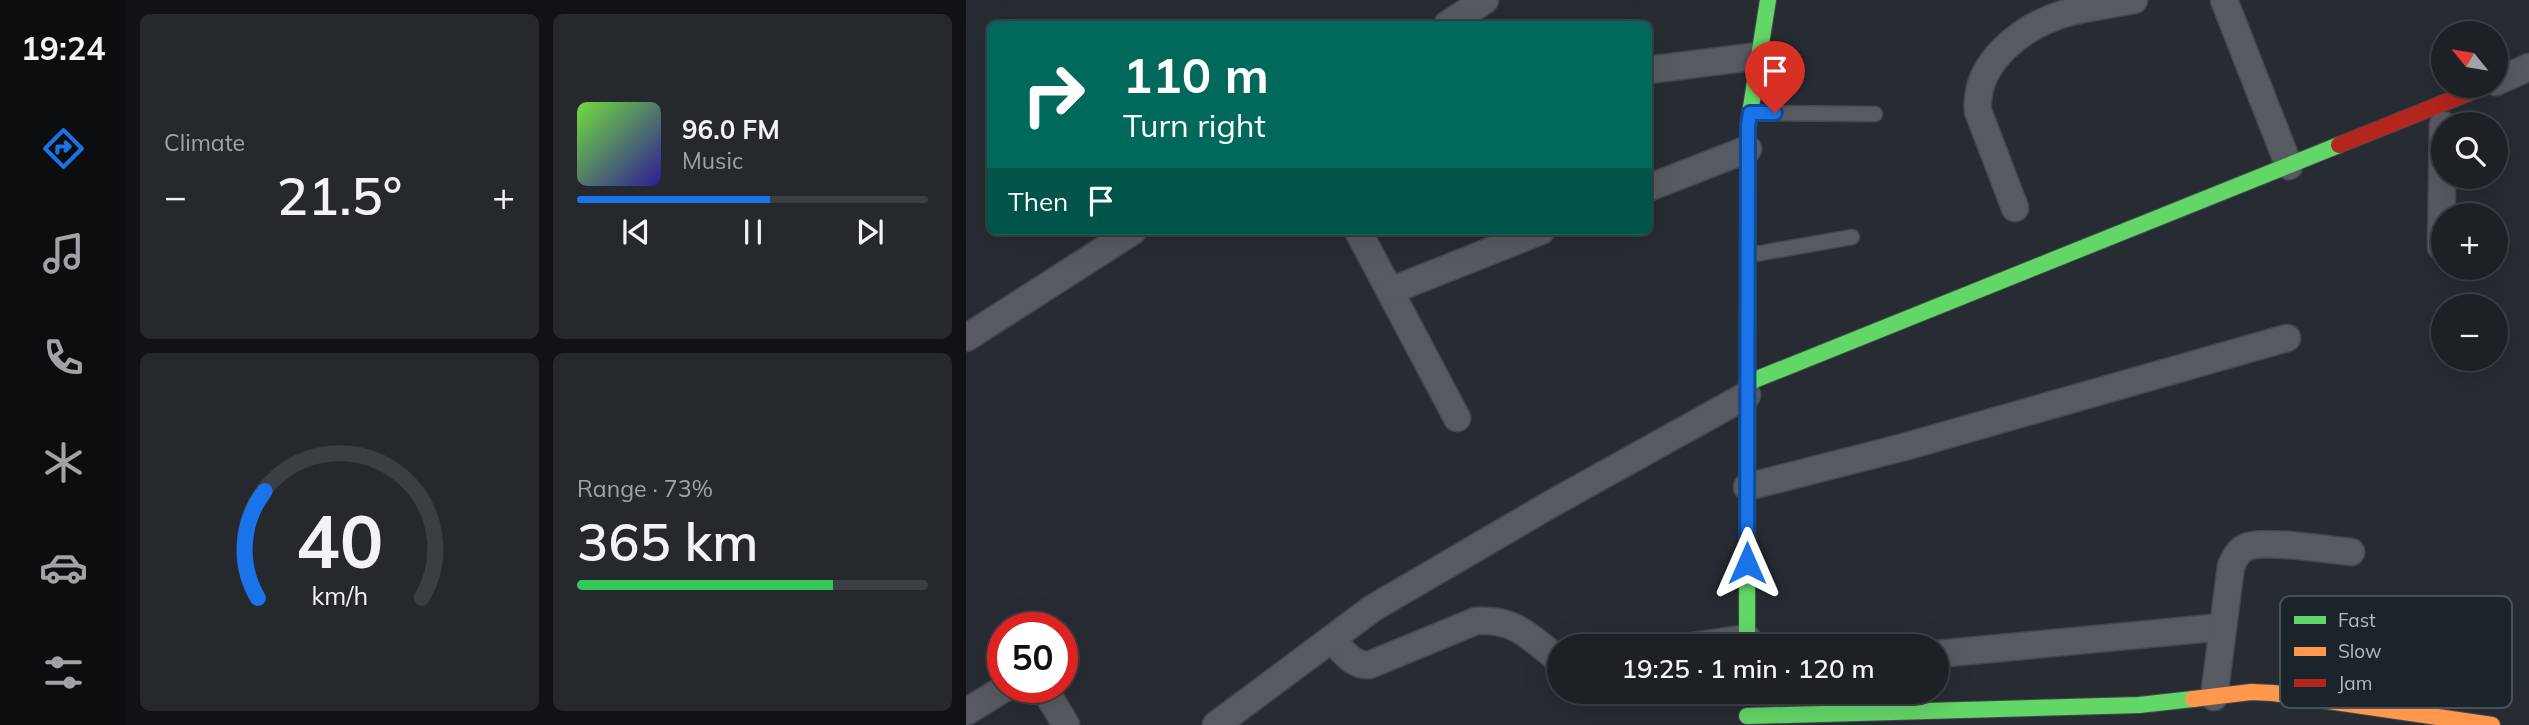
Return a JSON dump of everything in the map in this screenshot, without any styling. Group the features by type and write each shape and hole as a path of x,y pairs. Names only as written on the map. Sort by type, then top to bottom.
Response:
{"street":[{"path":"1453,21 1485,0"},
{"path":"1747,634 1748,149 1750,113 1768,0"},
{"path":"2015,208 1978,111 1977,97 1981,81 1991,64 2008,45 2029,30 2069,12 2134,0"},
{"path":"2224,0 2289,166"},
{"path":"1652,69 1759,56"},
{"path":"2508,77 2529,67"},
{"path":"2451,112 2470,98"},
{"path":"1216,725 1373,608 1747,389 2289,166 2431,122"},
{"path":"1652,186 1748,149"},
{"path":"966,338 1127,235"},
{"path":"1360,235 1457,418"},
{"path":"1390,291 1531,235"},
{"path":"1747,487 1904,447 2287,338"},
{"path":"2214,697 2231,566 2237,553 2248,546 2263,544 2351,552"},
{"path":"1332,640 1354,662 1369,665 1476,621 1490,620 1519,628 1547,650"},
{"path":"1949,653 2223,627"},
{"path":"1747,715 2139,705 2251,692 2280,693"},
{"path":"966,712 987,699"},
{"path":"1053,703 1066,725"},
{"path":"2380,708 2493,725"}],"lane":[{"path":"1750,113 1875,114"},
{"path":"1748,255 1852,237"}],"traffic: fast":[{"path":"1747,634 1748,126 1768,0"},
{"path":"1747,383 2339,145"},
{"path":"1747,716 2139,705 2193,699"}],"traffic: slow":[{"path":"2193,699 2251,692 2280,694"},
{"path":"2376,708 2492,725"}],"traffic: jam":[{"path":"2339,145 2456,98"}],"route":[{"path":"1747,563 1748,126 1750,113 1775,113"}]}
